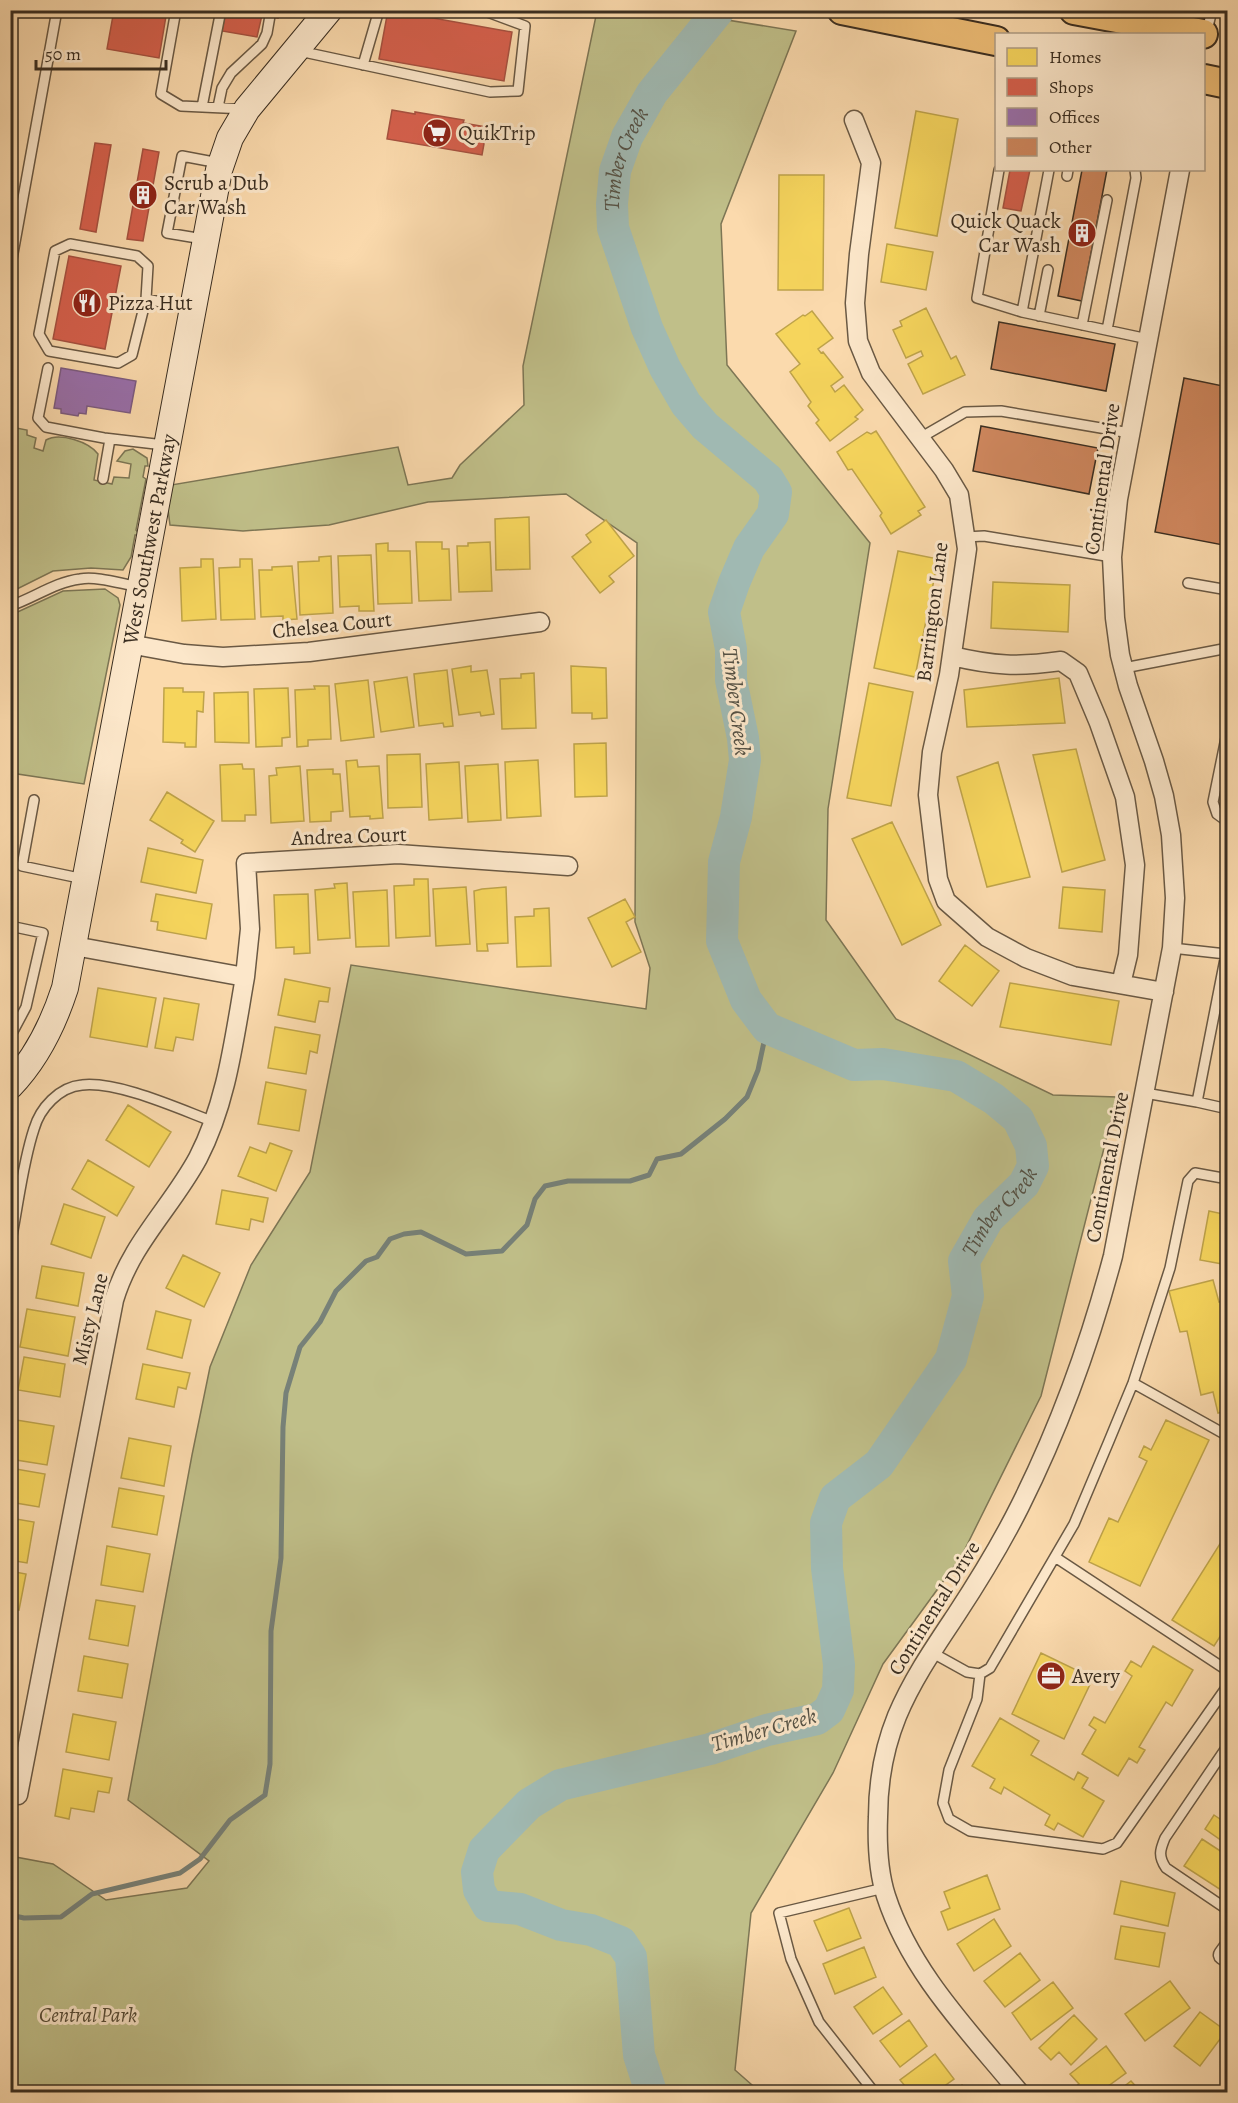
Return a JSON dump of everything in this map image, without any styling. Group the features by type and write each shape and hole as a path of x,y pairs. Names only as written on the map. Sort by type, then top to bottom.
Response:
{"main road":[{"path":"1074,10 1203,33"},
{"path":"852,13 995,41"},
{"path":"1205,79 1227,84"}],"street":[{"name":"West Southwest Parkway","path":"10,1086 27,1066 48,1033 65,988 221,163 230,138 247,109 329,10"},
{"name":"Barrington Lane","path":"854,120 871,163 855,303 858,341 871,373 959,495 967,549 952,656 932,752 928,795 938,879 946,901 987,937 1026,958 1073,976 1164,992"},
{"name":"Continental Drive","path":"1019,2092 927,1980 904,1941 884,1888 879,1863 877,1827 879,1793 885,1756 898,1715 915,1679 1010,1527 1039,1469 1073,1386 1113,1256 1173,948 1175,876 1168,815 1160,777 1124,668 1115,618 1112,558 1115,519 1130,433 1180,171"},
{"name":"Chelsea Court","path":"129,644 184,654 223,657 309,652 540,622"},
{"path":"952,656 981,663 1009,666 1061,661 1078,674 1099,723 1125,797 1135,866 1128,955 1121,984"},
{"name":"Andrea Court","path":"245,977 250,928 246,862 398,854 568,866"},
{"path":"74,945 245,977"},
{"name":"Misty Lane","path":"14,1794 114,1300 119,1283 133,1254 186,1178 207,1140 225,1086 245,977"}],"lane":[{"path":"10,270 57,10"},
{"path":"176,10 161,94 181,106 247,109"},
{"path":"202,107 221,10"},
{"path":"218,107 222,88 231,73 262,45 267,33 271,10"},
{"path":"363,65 379,10"},
{"path":"297,51 490,92 518,91 525,26 482,10"},
{"path":"205,240 168,233 182,156 221,163"},
{"path":"999,171 977,298 1022,312 1148,339"},
{"path":"1022,312 1049,171"},
{"path":"1107,330 1136,178 1135,171"},
{"path":"1082,325 1107,200"},
{"path":"70,244 137,256 148,266 146,299 132,355 118,363 49,351 39,334 55,251 70,244"},
{"path":"1039,316 1048,270"},
{"path":"146,299 192,308"},
{"path":"48,368 38,418 46,427 110,439 167,445"},
{"path":"920,438 965,412 992,411 1130,433"},
{"path":"103,479 110,439"},
{"path":"965,537 984,536 1112,558"},
{"path":"10,606 54,586 78,579 88,578 140,587"},
{"path":"1188,583 1227,590"},
{"path":"1124,668 1227,648"},
{"path":"1227,728 1213,802 1217,814 1227,822"},
{"path":"34,800 22,866 86,879"},
{"path":"10,926 43,933 26,1006 10,1037"},
{"path":"1173,948 1227,954 1197,1102"},
{"path":"10,1246 34,1127 48,1103 68,1089 80,1085 104,1086 135,1094 214,1122"},
{"path":"1145,1093 1227,1109"},
{"path":"931,1652 967,1672 980,1674 990,1668 1074,1524 1132,1383 1170,1268 1188,1181 1195,1173 1227,1179"},
{"path":"1132,1383 1227,1436"},
{"path":"1055,1557 1227,1671"},
{"path":"980,1674 976,1699 949,1770 943,1803 949,1819 970,1831 1103,1849 1117,1843 1227,1685"},
{"path":"1227,1745 1165,1838 1159,1851 1161,1861 1166,1868 1227,1910"},
{"path":"874,2092 819,2022 791,1959 779,1913 884,1888"}],"green space":[{"name":"Central Park","path":"597,11 671,11 796,31 721,224 727,365 870,543 828,809 826,920 896,1019 1053,1095 1117,1097 1041,1396 961,1557 883,1664 833,1773 751,1913 735,2070 760,2092 11,2092 10,1856 53,1864 106,1900 187,1888 209,1861 128,1800 210,1367 251,1265 310,1172 351,965 646,1009 650,968 635,922 637,543 566,494 428,502 329,525 243,531 170,525 165,486 398,447 408,485 452,478 460,465 524,405 523,366"},
{"path":"11,427 27,430 27,435 36,438 34,448 43,451 46,440 59,437 88,446 98,454 94,480 112,484 114,477 129,478 131,464 117,461 125,451 133,449 147,458 148,466 145,466 143,477 146,479 136,530 140,535 135,535 131,557 123,570 91,568 53,571 11,592"},
{"path":"105,589 118,598 120,605 84,784 11,773 11,615 63,591"}],"building: Homes":[{"path":"10,105 16,106 11,140 10,140"},
{"path":"916,111 958,119 937,236 895,228"},
{"path":"779,175 824,175 823,290 778,290"},
{"path":"887,244 933,252 926,290 881,282"},
{"path":"926,308 951,359 956,356 965,375 923,394 908,364 923,356 921,351 906,358 893,330 902,326 900,321"},
{"path":"812,311 833,338 818,349 843,377 831,386 835,392 844,385 863,410 855,417 858,419 830,441 816,423 819,420 808,406 811,402 790,372 800,364 776,334"},
{"path":"876,431 925,507 918,511 921,515 891,534 880,516 882,513 852,469 848,470 837,452 867,432 871,434"},
{"path":"529,517 530,569 496,570 495,519"},
{"path":"606,520 634,556 609,576 614,582 600,593 572,557 591,542 586,535"},
{"path":"416,542 442,542 442,549 449,549 451,600 419,601"},
{"path":"490,542 492,591 459,592 457,546"},
{"path":"388,543 388,551 410,551 412,603 378,604 376,544"},
{"path":"898,551 938,559 915,677 874,668"},
{"path":"371,555 374,611 359,611 359,606 340,607 338,556"},
{"path":"331,556 333,613 300,615 298,562 319,561 319,557"},
{"path":"201,559 213,559 216,619 182,621 180,568 201,567"},
{"path":"240,559 252,559 255,619 221,620 219,568 240,567"},
{"path":"292,566 297,619 283,620 283,616 261,617 259,570"},
{"path":"993,582 1070,585 1068,632 991,628"},
{"path":"471,666 471,672 487,670 494,714 481,716 480,712 459,715 452,669"},
{"path":"571,666 606,668 607,718 592,719 592,713 572,713"},
{"path":"447,670 453,726 444,727 443,723 419,726 414,674"},
{"path":"534,673 536,728 502,729 500,679 521,678 521,674"},
{"path":"407,677 414,727 381,732 374,682"},
{"path":"1059,678 1065,723 967,727 964,690"},
{"path":"368,680 374,737 341,741 335,684"},
{"path":"869,683 913,692 891,806 847,798"},
{"path":"314,686 329,686 331,739 308,740 308,746 297,747 295,690 315,689"},
{"path":"164,688 183,688 183,692 204,692 203,712 197,711 196,747 185,747 185,743 163,742"},
{"path":"288,688 290,737 282,738 282,746 256,747 254,689"},
{"path":"248,692 249,743 215,742 214,693"},
{"path":"606,743 607,796 575,797 574,744"},
{"path":"1076,749 1105,860 1062,872 1033,755"},
{"path":"420,754 422,807 388,808 387,755"},
{"path":"357,760 358,767 379,766 383,818 350,817 346,761"},
{"path":"538,760 541,816 507,818 505,762"},
{"path":"459,762 462,818 429,820 426,764"},
{"path":"998,762 1030,877 987,887 957,777"},
{"path":"242,764 243,769 254,769 256,815 245,815 245,821 222,821 220,765"},
{"path":"498,764 501,820 468,822 465,766"},
{"path":"300,766 304,821 271,823 269,776 277,775 276,768"},
{"path":"333,769 333,774 340,774 343,811 331,812 331,821 310,822 307,770"},
{"path":"167,792 214,821 195,852 181,843 183,840 150,820"},
{"path":"892,822 941,925 902,945 852,839"},
{"path":"148,848 203,860 196,893 141,882"},
{"path":"414,879 428,879 430,936 396,938 394,886 414,885"},
{"path":"347,883 350,938 318,940 315,890 335,888 334,884"},
{"path":"466,887 470,944 436,946 433,889"},
{"path":"506,887 508,943 487,944 488,951 477,951 474,891"},
{"path":"1063,887 1105,890 1102,932 1059,928"},
{"path":"387,890 389,946 356,947 353,892"},
{"path":"156,894 212,904 206,939 157,930 158,922 151,921"},
{"path":"308,894 310,953 294,954 294,947 276,948 274,895"},
{"path":"625,899 635,917 626,922 641,952 612,967 588,918"},
{"path":"549,908 551,966 517,967 515,917 534,916 534,909"},
{"path":"965,945 999,971 972,1006 939,981"},
{"path":"285,979 330,988 328,1002 319,1001 315,1022 278,1015"},
{"path":"1010,983 1119,1001 1111,1045 1000,1027"},
{"path":"98,988 156,998 147,1047 90,1037"},
{"path":"164,998 199,1004 193,1040 176,1037 173,1051 155,1048"},
{"path":"275,1027 320,1035 317,1053 310,1051 306,1074 268,1068"},
{"path":"266,1082 306,1090 299,1131 258,1124"},
{"path":"128,1105 171,1132 149,1167 106,1140"},
{"path":"270,1143 292,1151 276,1191 238,1176 250,1147 266,1153"},
{"path":"88,1160 134,1187 117,1216 72,1189"},
{"path":"222,1190 268,1198 263,1222 251,1219 249,1230 216,1224"},
{"path":"64,1204 105,1217 91,1258 51,1244"},
{"path":"1209,1211 1228,1215 1228,1265 1200,1260"},
{"path":"183,1255 220,1273 204,1307 166,1288"},
{"path":"42,1266 84,1273 78,1306 36,1298"},
{"path":"1213,1280 1219,1302 1228,1300 1228,1411 1218,1413 1213,1392 1201,1395 1187,1331 1180,1332 1169,1291"},
{"path":"27,1309 75,1317 68,1356 20,1347"},
{"path":"156,1311 191,1320 182,1358 147,1349"},
{"path":"24,1357 65,1364 60,1397 18,1390"},
{"path":"143,1364 190,1373 186,1389 178,1387 174,1407 136,1399"},
{"path":"10,1419 54,1426 47,1465 10,1459"},
{"path":"1166,1420 1209,1440 1140,1586 1089,1562 1109,1518 1118,1522 1147,1461 1139,1457 1144,1446 1151,1450"},
{"path":"129,1438 171,1446 164,1486 121,1478"},
{"path":"10,1468 45,1474 39,1507 10,1502"},
{"path":"119,1488 164,1496 157,1535 112,1527"},
{"path":"10,1518 34,1522 27,1563 10,1560"},
{"path":"1228,1531 1228,1624 1214,1646 1172,1620"},
{"path":"107,1546 150,1554 143,1592 101,1585"},
{"path":"10,1571 26,1574 19,1610 10,1608"},
{"path":"96,1600 135,1606 128,1646 89,1639"},
{"path":"10,1617 17,1619 11,1654 10,1654"},
{"path":"1153,1646 1193,1670 1172,1706 1166,1702 1139,1747 1145,1750 1137,1763 1129,1758 1118,1776 1082,1754 1096,1730 1089,1725 1094,1717 1105,1723 1132,1676 1125,1671 1131,1661 1141,1667"},
{"path":"1041,1653 1093,1678 1064,1739 1012,1714"},
{"path":"84,1656 128,1664 122,1698 78,1691"},
{"path":"73,1714 116,1722 109,1760 66,1752"},
{"path":"1000,1718 1039,1741 1031,1755 1074,1780 1078,1772 1088,1778 1082,1788 1104,1801 1083,1837 1058,1823 1054,1830 1045,1825 1050,1815 1004,1787 1001,1794 990,1788 995,1779 972,1766"},
{"path":"63,1769 112,1778 109,1793 98,1791 94,1812 71,1808 69,1819 55,1816"},
{"path":"1214,1815 1226,1823 1228,1821 1228,1845 1205,1829"},
{"path":"1202,1839 1228,1856 1228,1880 1221,1890 1184,1866"},
{"path":"987,1875 1000,1909 948,1930 941,1912 950,1908 944,1892"},
{"path":"1121,1881 1175,1893 1168,1926 1114,1914"},
{"path":"849,1908 861,1938 827,1951 814,1921"},
{"path":"994,1919 1011,1946 974,1971 957,1944"},
{"path":"1121,1926 1165,1933 1159,1967 1115,1959"},
{"path":"864,1947 876,1977 835,1994 823,1964"},
{"path":"1020,1953 1040,1980 1005,2007 984,1981"},
{"path":"1170,1981 1190,2008 1145,2041 1125,2014"},
{"path":"1053,1982 1073,2008 1031,2040 1012,2013"},
{"path":"883,1987 902,2014 873,2034 854,2007"},
{"path":"1200,2012 1226,2031 1200,2066 1174,2046"},
{"path":"1074,2015 1097,2039 1071,2065 1059,2052 1051,2060 1039,2048"},
{"path":"909,2020 927,2046 900,2067 880,2041"},
{"path":"1106,2046 1126,2073 1100,2092 1075,2092 1072,2089 1079,2084 1070,2074"},
{"path":"935,2054 954,2079 936,2092 910,2092 900,2080"},
{"path":"1131,2081 1141,2092 1117,2092"},
{"path":"962,2085 968,2092 952,2092"}],"building: Shops":[{"path":"114,10 167,10 159,58 107,49"},
{"path":"226,10 279,10 278,18 262,15 257,37 222,31"},
{"name":"QuikTrip","path":"388,10 512,32 504,81 379,59"},
{"name":"QuikTrip","path":"392,110 464,120 463,123 487,127 482,155 387,139"},
{"name":"Scrub a Dub Car Wash","path":"95,143 111,145 96,232 80,229"},
{"name":"Scrub a Dub Car Wash","path":"143,149 159,152 143,241 127,239"},
{"path":"1010,171 1030,171 1021,211 1003,208"},
{"name":"Pizza Hut","path":"69,256 121,266 105,349 53,339"}],"building: Offices":[{"path":"61,368 136,381 130,413 87,406 86,414 79,413 78,416 61,413 61,409 54,408"}],"building: Other":[{"name":"Quick Quack Car Wash","path":"1082,171 1107,171 1082,301 1058,296"},
{"path":"999,322 1115,344 1106,391 991,369"},
{"path":"1184,378 1228,387 1228,524 1223,545 1155,532"},
{"path":"981,426 1098,448 1089,494 973,471"}],"waterway":[{"name":"Timber Creek","path":"651,2092 639,2055 631,1957 621,1942 591,1930 561,1925 520,1909 488,1906 479,1890 477,1872 484,1850 529,1804 560,1785 710,1749 767,1730 817,1719 829,1710 838,1690 839,1665 827,1568 826,1523 835,1498 879,1464 951,1359 968,1296 964,1261 988,1219 1024,1184 1033,1166 1031,1146 1018,1119 994,1099 956,1076 883,1064 854,1065 767,1028 746,1000 722,941 724,862 736,817 745,760 743,738 731,680 731,649 724,612 749,548 773,514 776,492 768,479 705,426 686,404 665,368 647,328 613,228 612,204 615,171 627,137 652,93 719,10"},
{"path":"10,1915 24,1918 61,1917 92,1894 180,1873 200,1859 230,1820 265,1795 270,1764 271,1631 281,1558 283,1427 286,1393 300,1347 320,1322 336,1291 366,1261 377,1257 390,1239 421,1232 466,1254 502,1251 527,1225 535,1199 545,1186 568,1181 630,1181 649,1175 657,1159 681,1154 725,1119 747,1097 758,1070 767,1028"}],"place":[{"name":"QuikTrip","path":"437,133"},
{"name":"Scrub a Dub Car Wash","path":"143,195"},
{"name":"Quick Quack Car Wash","path":"1082,233"},
{"name":"Pizza Hut","path":"87,303"},
{"name":"Avery","path":"1051,1676"}]}
